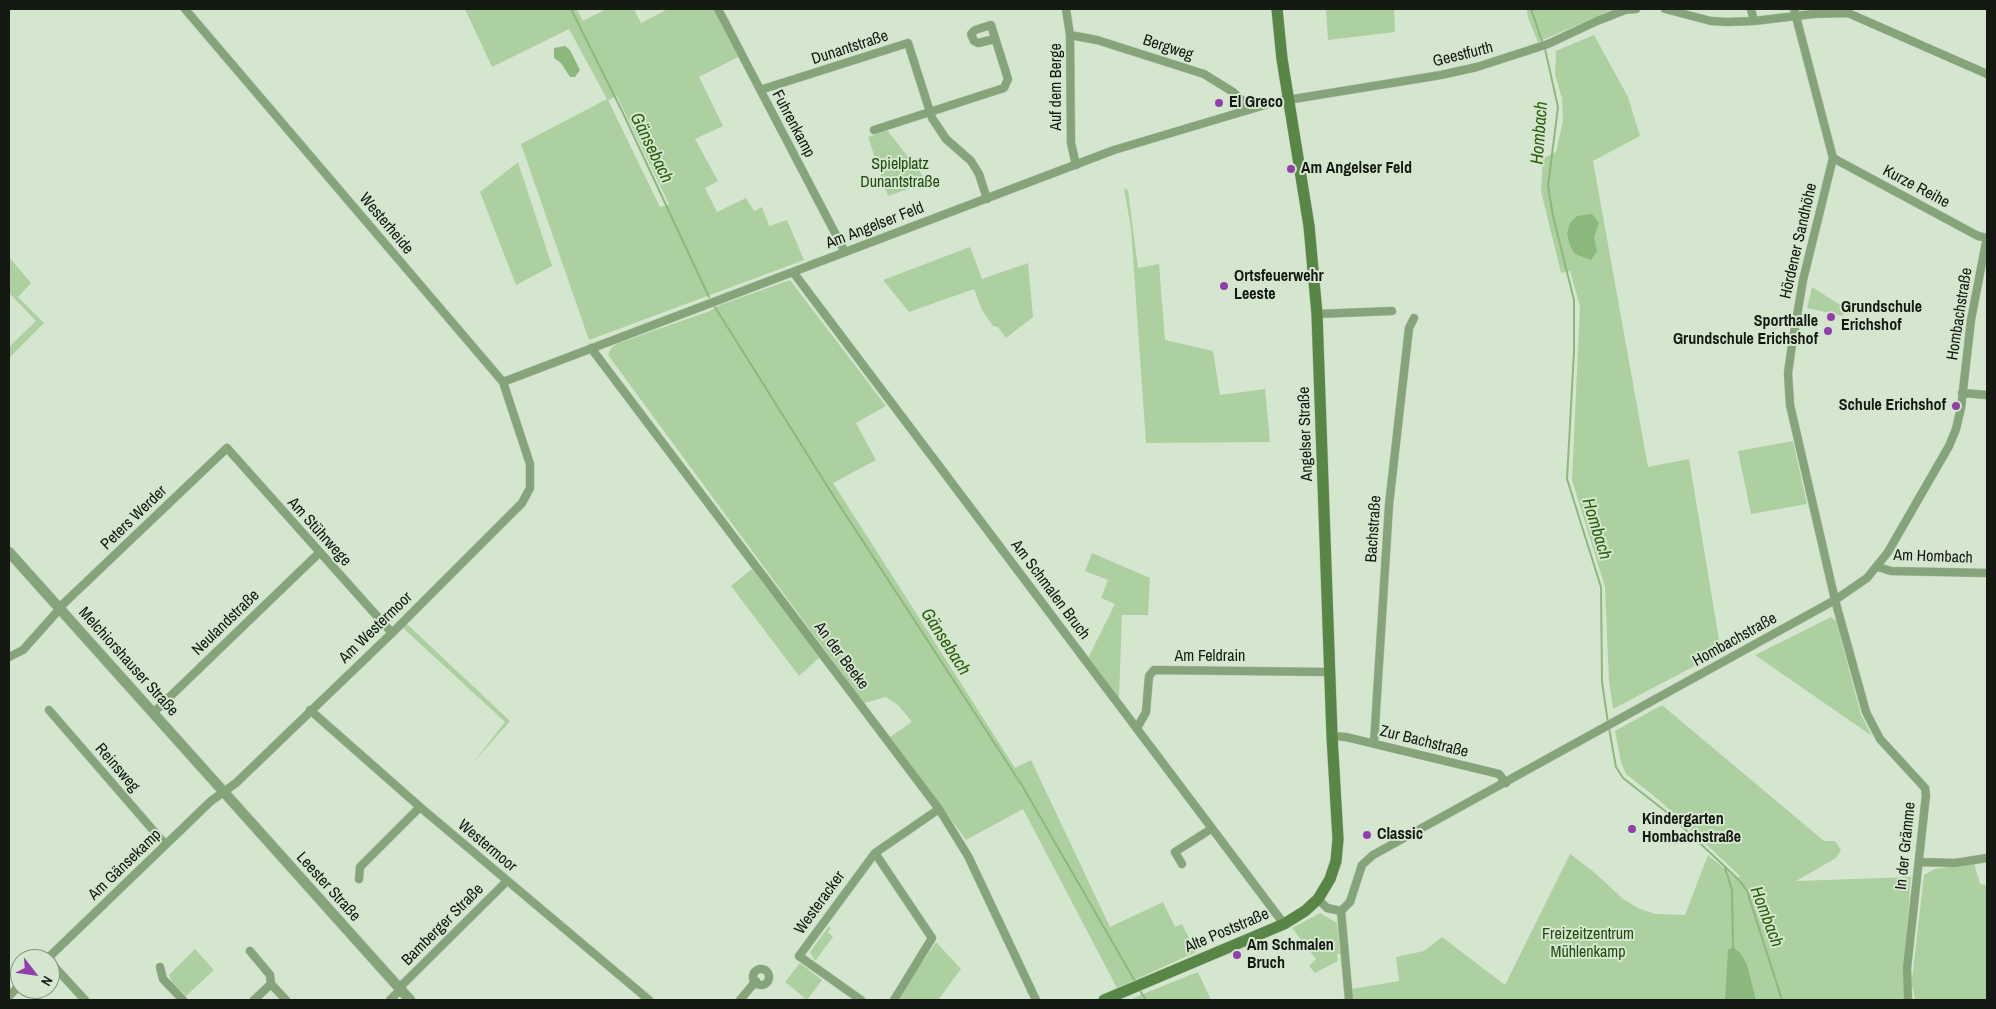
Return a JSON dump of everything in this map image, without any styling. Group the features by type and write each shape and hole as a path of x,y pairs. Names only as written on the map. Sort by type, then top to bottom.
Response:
{"main road":[{"name":"Angelser Straße","path":"1277,9 1309,226 1317,314 1329,672 1338,839 1336,861"},
{"name":"Alte Poststraße","path":"1104,1000 1284,924 1305,911 1318,899 1330,879 1336,861"}],"street":[{"name":"Westerheide","path":"185,9 504,382 532,474"},
{"name":"Fuhrenkamp","path":"718,9 845,252"},
{"name":"Auf dem Berge","path":"1066,9 1070,35 1071,143 1076,165"},
{"name":"Geestfurth","path":"1290,100 1442,76 1544,45 1625,10 1636,9"},
{"path":"1665,9 1711,21 1754,22 1794,12 1848,13 1987,74"},
{"path":"1751,9 1754,22"},
{"name":"Hördener Sandhöhe","path":"1794,12 1832,158 1803,280 1788,374 1790,405 1835,600"},
{"name":"Bergweg","path":"1070,35 1097,40 1204,74 1233,92 1245,103 1247,109"},
{"path":"874,130 1004,88 1008,79 995,39"},
{"name":"Dunantstraße","path":"760,90 908,43 930,112 946,139 971,161 979,174 987,199"},
{"name":"Am Angelser Feld","path":"504,382 1114,150 1247,109 1290,100"},
{"name":"Kurze Reihe","path":"1832,158 1978,236 1987,238"},
{"name":"Hombachstraße","path":"1341,911 1350,902 1358,872 1367,860 1835,600 1853,589 1878,567 1949,446 1956,429 1971,320 1987,238"},
{"name":"Am Schmalen Bruch","path":"793,272 1137,728 1211,830 1284,924"},
{"path":"1317,314 1392,311"},
{"name":"Bachstraße","path":"1374,743 1389,505 1410,328 1414,318"},
{"name":"An der Beeke","path":"592,348 939,809 968,856 1036,1000"},
{"path":"1962,393 1987,395"},
{"name":"Am Stührwege","path":"227,448 392,633"},
{"name":"Peters Werder","path":"9,657 24,650 56,613 227,448"},
{"name":"Am Westermoor","path":"224,793 392,633 522,503 530,488 532,474"},
{"name":"Melchiorshauser Straße","path":"9,552 224,793"},
{"name":"Neulandstraße","path":"153,713 319,553"},
{"name":"Am Hombach","path":"1878,567 1891,571 1987,573"},
{"name":"In der Grämme","path":"1835,600 1870,724 1880,739 1925,788 1926,795 1907,968 1908,1000"},
{"name":"Am Feldrain","path":"1137,728 1146,712 1149,676 1154,670 1329,672"},
{"name":"Reinsweg","path":"49,710 165,844"},
{"name":"Westermoor","path":"310,710 420,807 649,1000"},
{"name":"Zur Bachstraße","path":"1332,736 1374,743 1499,774 1506,783"},
{"name":"Am Gänsekamp","path":"58,949 165,844 211,801 224,793"},
{"name":"Leester Straße","path":"224,793 410,1000"},
{"path":"359,879 360,867 420,807"},
{"name":"Westeracker","path":"862,1000 799,956 874,853 939,809"},
{"path":"1182,864 1175,852 1211,830"},
{"path":"874,853 932,938 894,1000"},
{"path":"1918,862 1937,864 1987,858"},
{"name":"Bamberger Straße","path":"390,1000 507,881"},
{"path":"1318,899 1327,908 1341,911 1349,1000"},
{"path":"250,952 270,975 271,984 286,1000"},
{"path":"160,967 163,979 183,1000"},
{"path":"60,972 85,1000"},
{"path":"740,1000 756,981"},
{"path":"254,1000 271,984"}],"green space":[{"path":"465,9 577,9 583,21 606,9 634,9 641,23 668,9 714,9 740,56 699,77 723,126 695,139 718,181 705,188 717,212 746,198 754,211 762,207 769,226 787,220 804,260 589,340 521,144 607,99 569,29 492,67","holes":["617,96 669,204 660,207 608,100"]},
{"path":"1326,9 1394,9 1395,32 1328,40"},
{"path":"1527,9 1614,9 1538,42 1528,18"},
{"path":"1594,35 1628,97 1640,136 1593,161 1648,467 1689,459 1721,652 1613,709 1609,681 1605,587 1572,480 1580,306 1570,271 1561,273 1541,191 1543,158 1556,152 1563,121 1562,98 1555,75 1556,51"},
{"name":"Spielplatz Dunantstraße","path":"887,130 928,182 888,196 868,137"},
{"path":"518,162 552,266 516,285 480,192"},
{"path":"1124,188 1128,190 1138,268 1159,264 1165,340 1213,351 1220,395 1265,389 1270,442 1146,443 1131,229"},
{"path":"970,247 982,279 1028,263 1033,317 1006,338 998,327 993,326 982,310 974,289 909,312 883,280"},
{"path":"9,257 31,283 18,297 44,323 9,358 9,347 36,321 9,293"},
{"path":"790,280 886,406 856,423 876,460 833,483 1015,768 1031,760 1110,927 1163,902 1175,927 1182,924 1196,952 1117,988 1023,809 966,840 890,737 912,722 899,706 886,697 864,703 608,355 612,347 619,343"},
{"path":"1812,287 1845,308 1843,316 1807,308"},
{"path":"1793,441 1807,504 1751,514 1738,451"},
{"path":"1092,553 1150,578 1148,615 1122,615 1119,699 1088,658 1115,604 1101,598 1108,580 1085,571"},
{"path":"752,569 820,657 799,676 731,586"},
{"path":"1831,617 1836,621 1861,715 1872,736 1755,655"},
{"path":"407,624 510,721 473,763 505,722 402,627"},
{"name":"Freizeitzentrum Mühlenkamp","path":"1662,705 1824,841 1835,841 1841,850 1836,858 1796,881 1911,877 1904,966 1905,1000 1352,1000 1352,989 1399,981 1396,957 1424,951 1442,937 1505,985 1570,854 1594,872 1623,899 1640,909 1656,914 1685,915 1708,855 1738,880 1740,876 1659,800 1626,774 1621,762 1615,731"},
{"path":"1974,863 1980,884 1987,885 1987,1000 1915,1000 1913,988 1911,988 1924,875 1935,869"},
{"path":"1320,913 1337,923 1340,954 1337,954 1338,961 1315,973 1309,966 1316,959 1292,928"},
{"path":"829,926 831,928 828,932 833,937 815,961 810,952"},
{"path":"936,942 961,969 938,1000 897,1000"},
{"path":"195,949 214,970 186,996 172,982 169,975"},
{"path":"800,963 822,980 807,1000 785,982"},
{"path":"1198,972 1211,1000 1134,1000 1133,998"}],"shaded area":[{"path":"565,46 570,50 580,70 575,77 570,77 561,63 554,58 554,48"},
{"path":"1592,214 1599,223 1594,237 1597,251 1591,260 1575,254 1570,246 1567,233 1570,223 1577,216"},
{"path":"1733,947 1741,954 1747,965 1756,1000 1725,1000 1728,950"}],"waterway":[{"name":"Gänsebach","path":"571,9 623,113 709,297"},
{"name":"Hombach","path":"1531,9 1543,44"},
{"name":"Hombach","path":"1545,49 1558,107 1548,186 1553,216 1574,300 1574,351 1567,479 1601,587 1602,682 1608,723"},
{"name":"Gänsebach","path":"713,304 836,500 1023,787 1136,983"},
{"name":"Hombach","path":"1609,728 1616,767 1623,778 1669,814 1739,880 1747,891 1782,1000"},
{"path":"1725,868 1732,890 1733,947"},
{"name":"Gänsebach","path":"1139,989 1146,1000"}],"place":[{"name":"El Greco","path":"1219,103"},
{"name":"Am Angelser Feld","path":"1291,169"},
{"name":"Ortsfeuerwehr Leeste","path":"1224,286"},
{"name":"Grundschule Erichshof","path":"1831,317"},
{"name":"Sporthalle Grundschule Erichshof","path":"1828,331"},
{"name":"Schule Erichshof","path":"1956,406"},
{"name":"Kindergarten Hombachstraße","path":"1632,829"},
{"name":"Classic","path":"1367,835"},
{"name":"Am Schmalen Bruch","path":"1237,955"}]}
